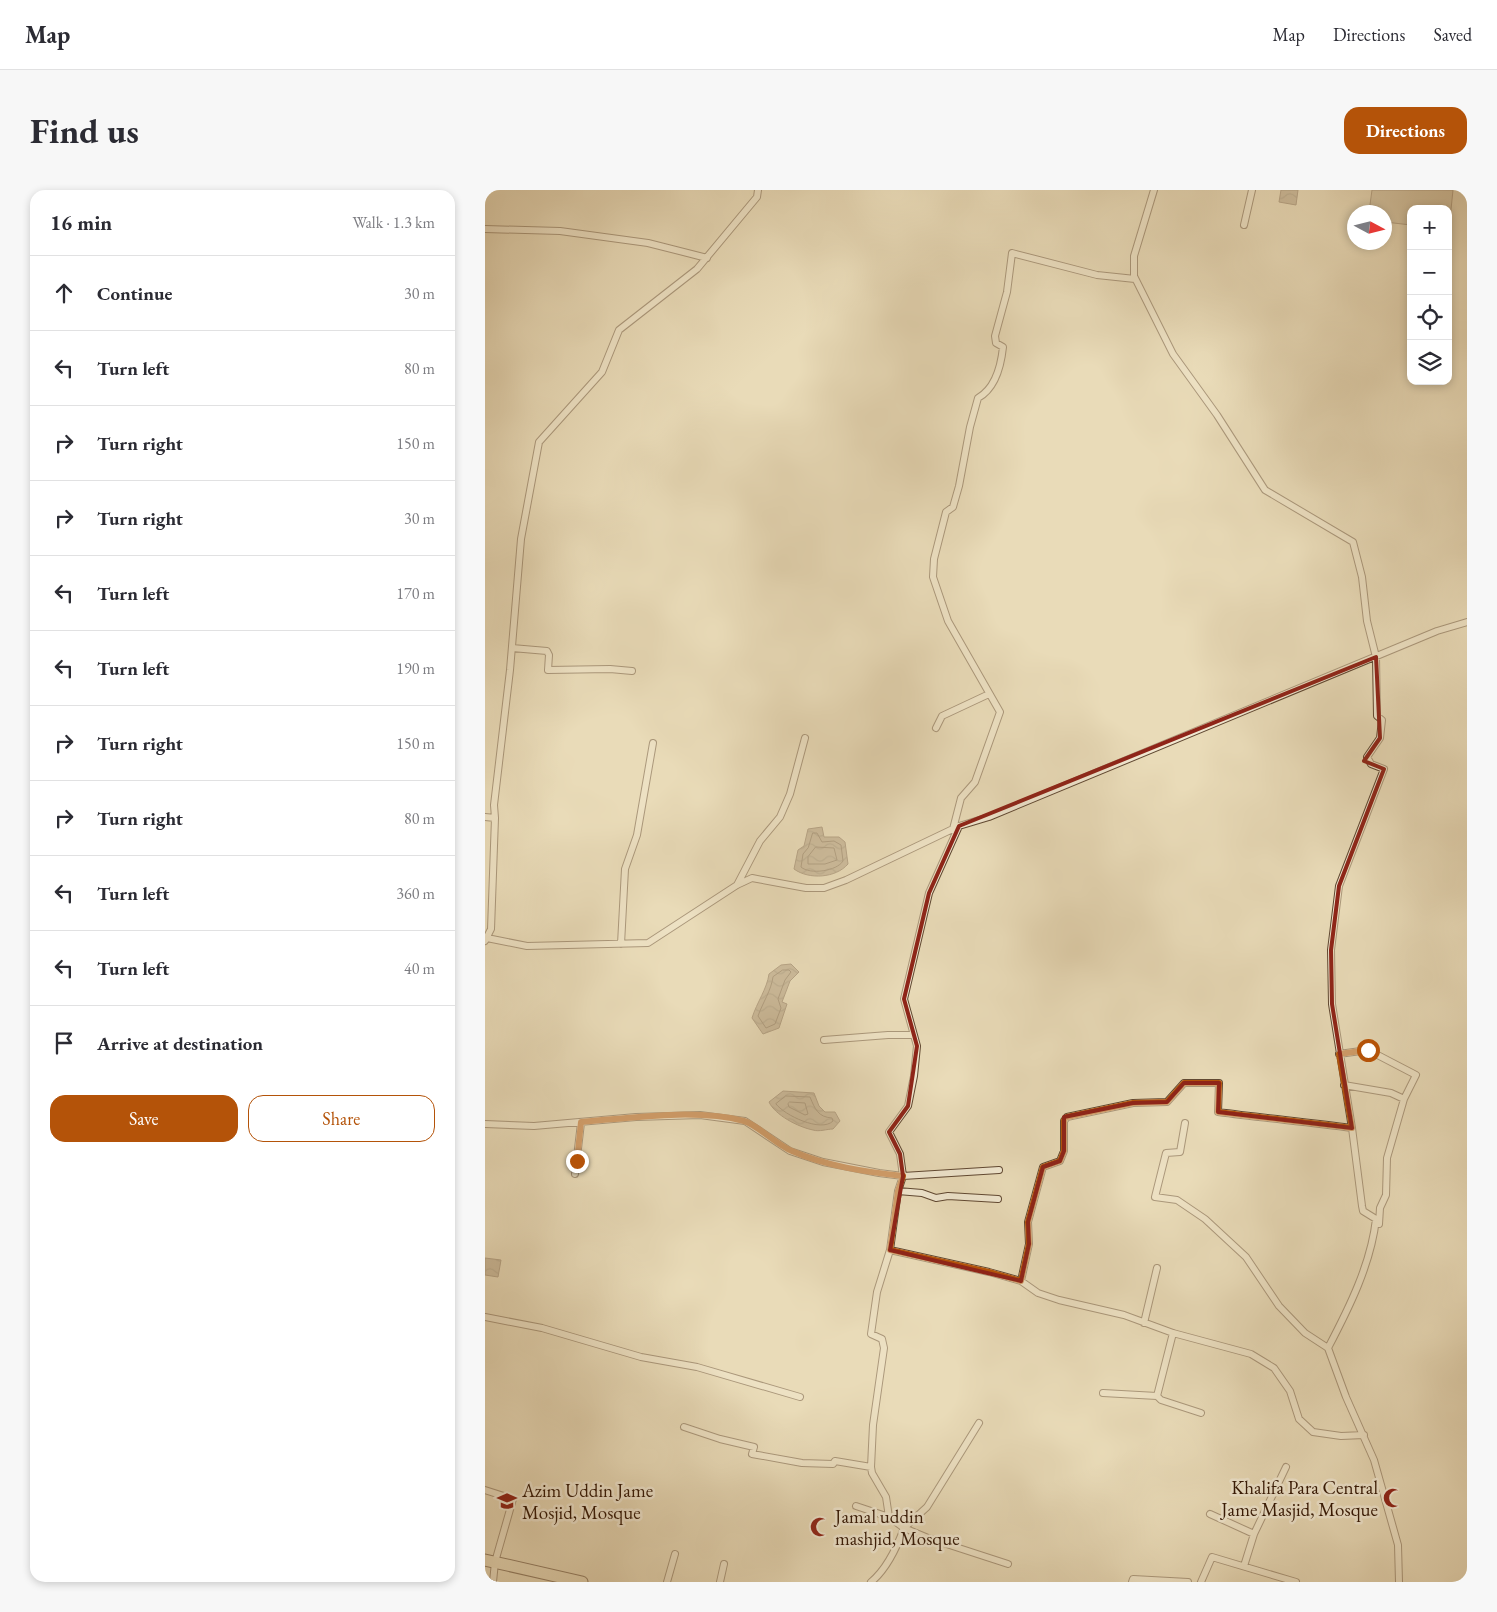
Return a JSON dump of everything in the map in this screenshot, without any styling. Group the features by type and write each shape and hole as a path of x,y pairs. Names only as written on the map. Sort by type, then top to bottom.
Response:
{"highway":[{"path":"490,1565 548,1582"},
{"path":"490,1565 582,1582"}],"street":[{"path":"758,190 757,197 707,258 675,288 619,330 602,372 539,442 521,539 512,648 494,805 491,930 486,940 527,946 648,943 737,885 752,878 806,888 824,888 847,880 956,828 989,817 1437,631 1467,622"},
{"path":"1154,190 1134,256 1135,279 1173,354 1217,414 1265,490 1353,542 1362,577 1367,621 1376,657 1377,716 1382,720 1380,738 1367,757 1371,764 1384,769 1361,833 1348,860 1337,904 1331,950 1332,1004 1352,1128 1362,1206 1363,1211 1376,1218 1375,1227 1352,1300 1328,1348"},
{"path":"1243,226 1253,190"},
{"path":"485,229 560,231 647,243 707,258"},
{"path":"889,1517 886,1497 872,1473 871,1467 873,1425 884,1348 881,1339 871,1334 877,1292 890,1250 898,1191 903,1176 900,1154 889,1132 908,1106 917,1046 904,998 929,893 956,828 961,798 975,782 1000,712 948,621 933,576 934,559 946,512 953,507 959,486 970,427 978,398 987,393 1002,361 1003,347 996,343 995,336 1007,292 1012,253 1097,275 1135,279"},
{"path":"512,648 547,651 549,655 547,670 610,669 632,672"},
{"path":"936,728 942,716 989,694"},
{"path":"737,885 760,841 779,817 790,794 805,738"},
{"path":"621,944 625,869 637,835 653,743"},
{"path":"485,817 495,818"},
{"path":"824,1040 888,1034 913,1035"},
{"path":"1339,1054 1368,1050 1416,1075 1404,1099 1387,1158 1386,1195 1381,1208 1379,1227 1375,1227"},
{"path":"1021,1281 1029,1244 1028,1222 1036,1190 1043,1167 1060,1161 1064,1151 1064,1120 1067,1117 1133,1103 1167,1102 1184,1083 1219,1083 1218,1112 1352,1128"},
{"path":"1344,1085 1391,1093 1404,1099"},
{"path":"485,1124 534,1126 681,1115 745,1121 775,1142 802,1156 831,1164 903,1176 999,1170"},
{"path":"575,1174 581,1122"},
{"path":"1185,1123 1180,1152 1166,1153 1155,1197 1177,1200 1205,1219 1246,1257 1279,1306 1299,1326 1328,1348 1346,1397 1374,1460 1397,1545 1399,1582"},
{"path":"898,1191 922,1193 936,1198 948,1196 998,1199"},
{"path":"890,1250 1021,1281 1038,1292 1125,1315 1173,1334 1251,1354 1274,1368 1290,1391 1299,1419 1313,1432 1341,1436 1363,1435"},
{"path":"1144,1323 1157,1268"},
{"path":"485,1317 542,1328 641,1357 697,1366 800,1397"},
{"path":"1157,1396 1173,1334"},
{"path":"1103,1393 1157,1396 1161,1400 1201,1412"},
{"path":"871,1582 877,1578 896,1548 904,1528 927,1507 979,1423"},
{"path":"684,1427 754,1447 752,1454 802,1463 833,1464 835,1460 871,1467"},
{"path":"1244,1566 1255,1534 1286,1467"},
{"path":"485,1490 513,1499 490,1565 493,1582"},
{"path":"856,1506 889,1517 904,1528 928,1538 1008,1564"},
{"path":"1210,1514 1255,1534"},
{"path":"667,1582 675,1554"},
{"path":"1201,1582 1212,1558 1296,1582"},
{"path":"720,1582 724,1564"},
{"path":"1132,1582 1133,1580 1188,1582"}],"highlighted area":[{"path":"1376,657 1380,738 1364,761 1384,769 1339,886 1331,950 1332,1004 1352,1128 1218,1112 1219,1083 1184,1083 1167,1102 1133,1103 1064,1117 1064,1151 1060,1161 1043,1167 1028,1222 1029,1244 1021,1281 890,1250 903,1176 900,1154 889,1132 908,1106 917,1046 904,999 929,893 959,826"}],"shaded area":[{"path":"1372,190 1453,190 1451,205 1407,205 1407,225 1392,223 1392,205 1370,205"}],"water":[{"path":"1281,190 1298,190 1296,205 1279,202"},
{"path":"822,827 824,837 839,837 845,842 848,864 843,869 830,875 815,876 800,873 794,869 798,850 804,846 808,829"},
{"path":"791,964 799,972 790,981 782,1002 787,1004 779,1028 763,1034 752,1018 756,1006 769,974 781,965"},
{"path":"783,1091 814,1093 819,1106 825,1112 835,1112 840,1121 833,1129 820,1131 794,1123 776,1111 769,1102"},
{"path":"485,1258 501,1260 498,1277 485,1275"}],"place":[{"name":"Khalifa Para Central Jame Masjid, Mosque","path":"1393,1498"},
{"name":"Azim Uddin Jame Mosjid, Mosque","path":"507,1501"},
{"name":"Jamal uddin mashjid, Mosque","path":"820,1527"}],"route":[{"path":"577,1161 581,1122 636,1117 700,1115 745,1121 775,1142 802,1156 848,1167 903,1176 898,1191 890,1250 1021,1281 1029,1244 1028,1222 1036,1190 1043,1167 1060,1161 1064,1151 1064,1120 1067,1117 1133,1103 1167,1102 1184,1083 1197,1082 1219,1083 1218,1112 1352,1128 1339,1054 1368,1050"}]}
